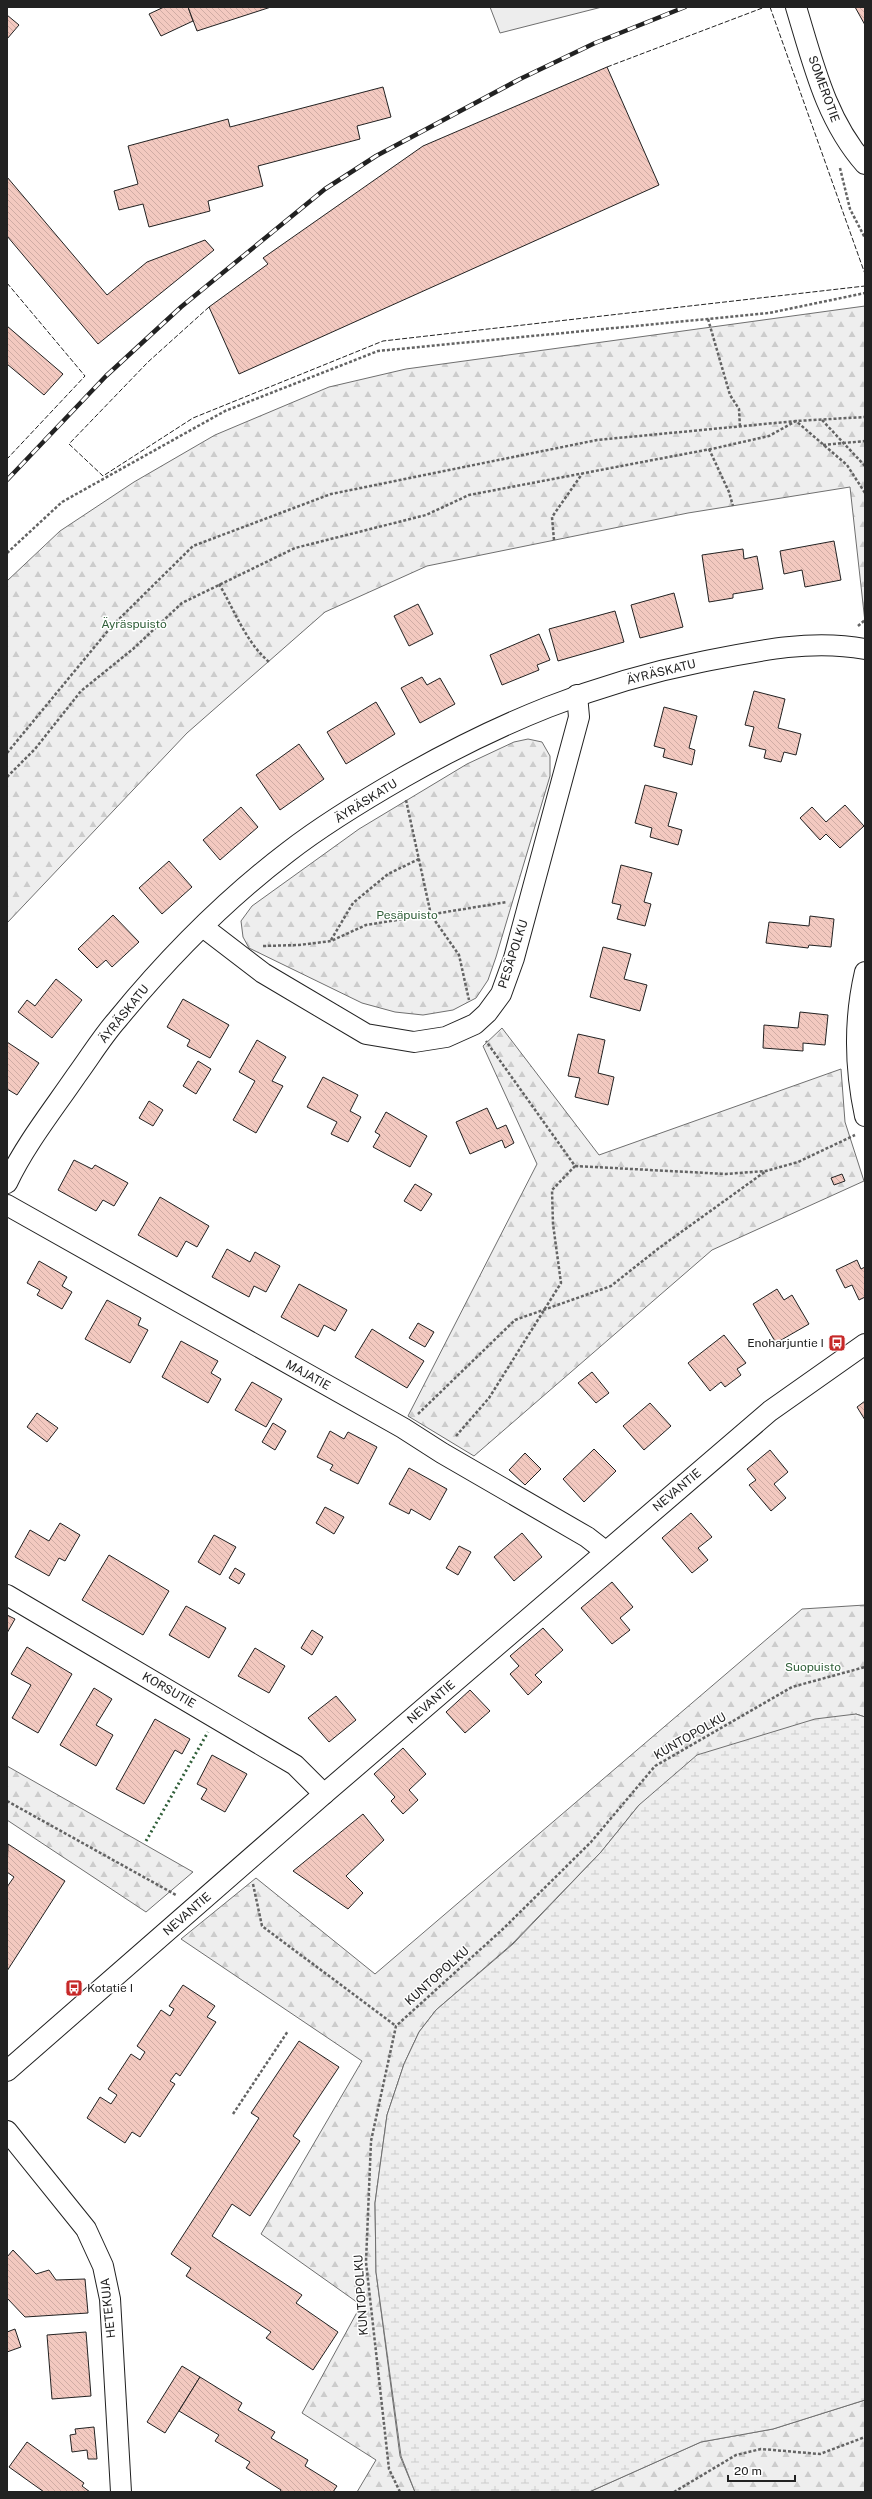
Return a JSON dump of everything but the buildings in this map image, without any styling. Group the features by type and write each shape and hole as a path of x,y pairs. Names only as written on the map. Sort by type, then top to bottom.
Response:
{"street":[{"name":"SOMEROTIE","path":"796,7 826,102 848,146 865,164"},
{"name":"ÄYRÄSKATU","path":"7,1183 20,1156 115,1022 165,964 288,852 357,804 454,749 577,694 672,668 747,653 808,644 865,649"},
{"name":"PESÄPOLKU","path":"204,927 229,949 263,974 366,1034 414,1042 446,1037 475,1024 487,1012 500,994 514,958 579,717 577,694"},
{"path":"862,1125 857,1062 858,1024 865,972"},
{"name":"MAJATIE","path":"7,1205 403,1428 442,1453 587,1537 605,1552"},
{"name":"NEVANTIE","path":"7,2071 324,1794 770,1411 865,1344"},
{"name":"KORSUTIE","path":"7,1595 295,1765 324,1794"},
{"name":"HETEKUJA","path":"7,2131 86,2229 103,2266 110,2299 121,2492"}],"path":[{"path":"839,166 850,209 865,238"},
{"path":"7,553 62,502 225,411 378,351 769,313 865,293"},
{"path":"708,319 730,395 739,408 740,426"},
{"path":"7,753 111,627 193,546 331,494 597,440 796,421 865,417"},
{"path":"822,420 865,466"},
{"path":"796,421 847,465 865,493"},
{"path":"7,777 35,749 81,691 133,649 182,602 295,548 426,515 470,495 583,474 769,436 796,421"},
{"path":"823,445 865,441"},
{"path":"709,449 729,492 733,506"},
{"path":"554,540 552,517 583,474"},
{"path":"219,584 246,635 257,651 269,662"},
{"path":"402,778 431,915 459,955 475,1024 575,1166"},
{"path":"331,941 353,903 388,874 419,859"},
{"path":"229,949 331,941 366,925 458,912 504,901 527,908"},
{"path":"442,1453 489,1398 562,1283 554,1224 552,1190 575,1166 726,1174 766,1171 798,1162 862,1125"},
{"path":"403,1428 515,1320 611,1286 659,1248 766,1171"},
{"name":"KUNTOPOLKU","path":"400,2492 389,2469 366,2262 371,2141 396,2026 504,1928 591,1842 655,1766 792,1687 865,1667"},
{"path":"7,1801 178,1897"},
{"path":"252,1880 262,1926 396,2026"},
{"path":"232,2114 288,2031"},
{"path":"674,2492 736,2455 761,2450 820,2454 865,2437"}],"green space":[{"name":"Äyräspuisto","path":"865,306 865,622 850,487 688,513 427,566 325,612 187,733 7,923 7,581 60,531 134,482 215,435 329,387 406,369"},
{"name":"Pesäpuisto","path":"528,739 542,742 550,756 550,776 496,957 488,980 476,998 453,1010 423,1015 395,1012 362,1003 249,948 243,937 241,921 252,906 359,829 467,764 514,742"},
{"path":"502,1028 599,1155 841,1069 845,1122 864,1181 712,1250 474,1456 408,1416 537,1164 483,1046"},
{"name":"Suopuisto","path":"865,1605 865,1717 856,1714 639,1805 601,1852 512,1944 436,2010 419,2032 404,2064 387,2115 375,2203 376,2272 400,2456 415,2492 357,2492 376,2460 302,2413 361,2305 261,2234 362,2061 181,1939 256,1878 375,1974 802,1609"},
{"path":"856,1714 865,1717 865,2400 773,2429 701,2442 589,2492 415,2492 401,2456 376,2272 375,2203 387,2115 404,2064 419,2032 436,2010 513,1944 601,1852 639,1805 697,1755 815,1719"},
{"path":"7,1766 193,1872 146,1912 7,1820"},
{"path":"865,2400 865,2492 589,2492 701,2442 773,2429"}],"shaded area":[{"path":"490,7 602,7 500,33"}],"railway":[{"path":"7,480 106,376 181,307 325,189 376,156 520,79 595,43 685,7"}],"hedge":[{"path":"146,1841 208,1732"}],"fence":[{"path":"607,67 765,7"},
{"path":"770,7 865,274"},
{"path":"7,283 85,376 7,459"},
{"path":"209,307 148,362 69,444 103,476 193,418 383,341 865,286"}],"place":[{"name":"Enoharjuntie I","path":"837,1343"},
{"name":"Kotatie I","path":"74,1988"}]}
